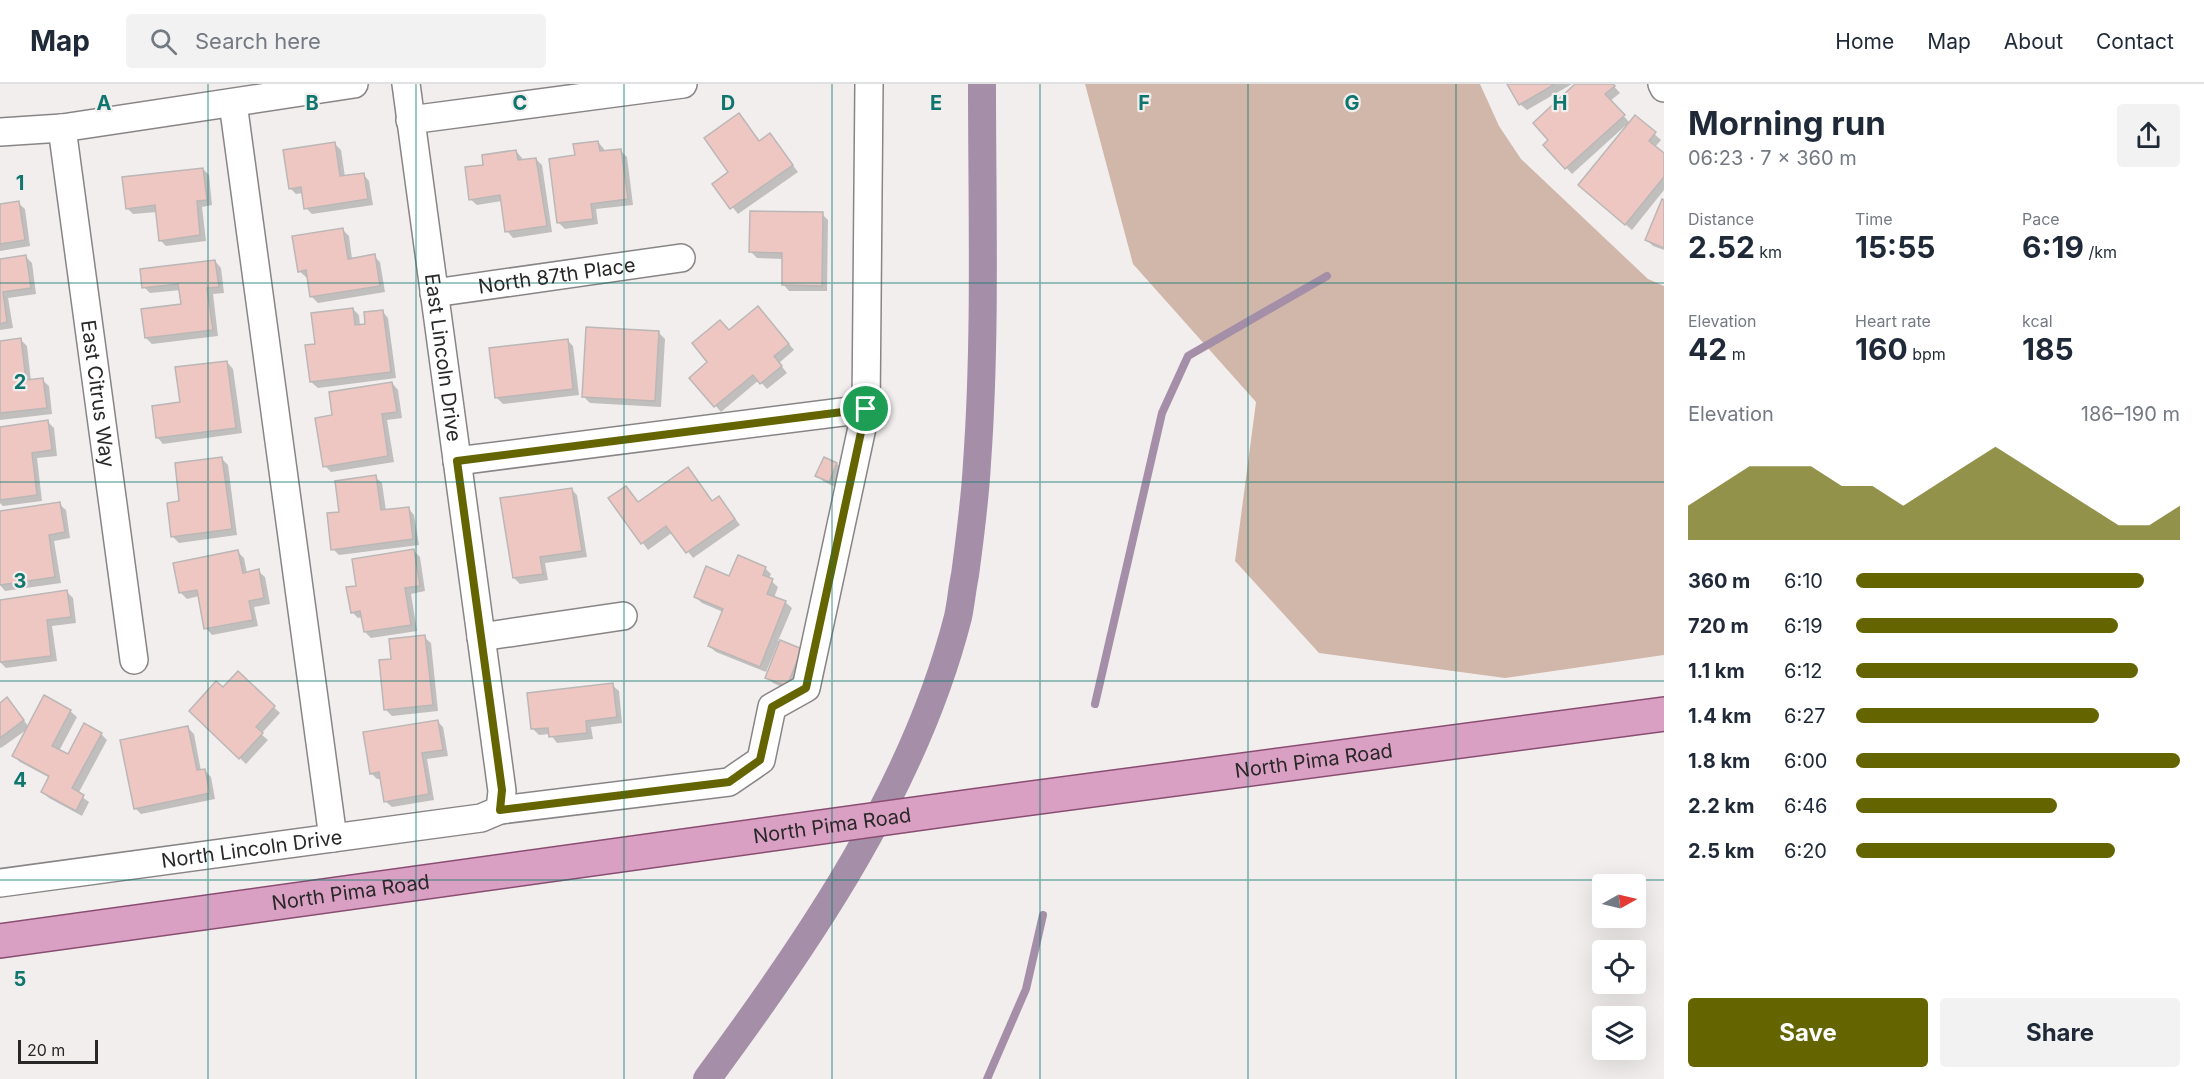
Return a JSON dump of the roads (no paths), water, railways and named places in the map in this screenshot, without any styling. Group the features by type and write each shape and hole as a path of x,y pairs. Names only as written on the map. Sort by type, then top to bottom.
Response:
{"main road":[{"name":"North Pima Road","path":"0,941 786,833 807,828 1664,714"}],"street":[{"path":"0,132 62,128 354,84"},
{"name":"East Lincoln Drive","path":"406,84 502,790 500,810"},
{"path":"410,120 683,84"},
{"name":"North Lincoln Drive","path":"0,883 481,818 500,810 729,782 760,760 772,707 806,688 866,409 868,84"},
{"path":"233,103 333,838"},
{"name":"East Citrus Way","path":"62,128 134,660"},
{"name":"North 87th Place","path":"434,293 681,258"},
{"path":"457,461 866,409"},
{"path":"481,637 623,616"}],"waterway":[{"path":"707,1079 784,972 855,859 887,801 915,741 939,680 958,617 974,505 980,416 983,274 982,84"},
{"path":"1095,704 1162,413 1188,356 1327,276"},
{"path":"987,1079 1026,989 1043,915"}]}
